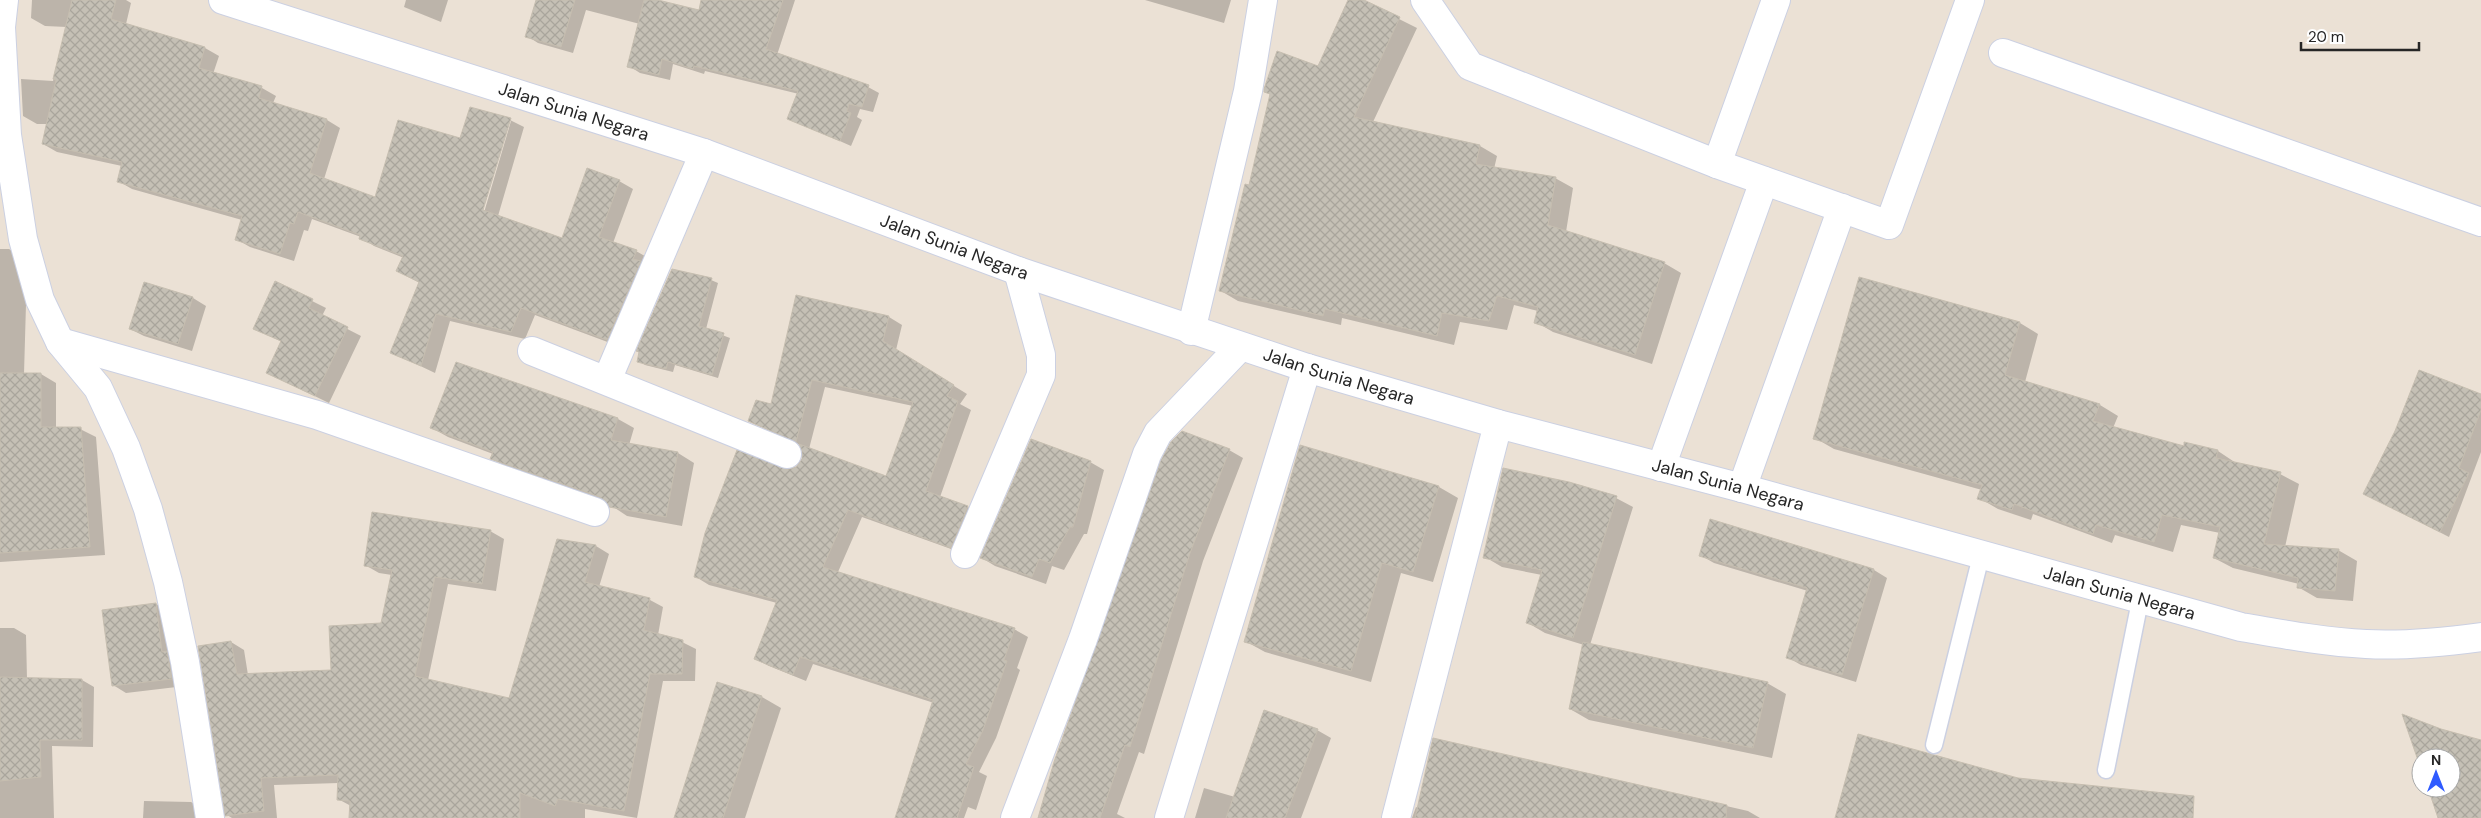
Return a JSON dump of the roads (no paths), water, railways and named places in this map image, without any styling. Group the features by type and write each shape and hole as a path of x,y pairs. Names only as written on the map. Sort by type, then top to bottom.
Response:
{"street":[{"path":"4,0 1,27 7,135 24,239 40,300 60,342 98,388 126,448 148,509 168,582 184,653 210,818"},
{"name":"Jalan Sunia Negara","path":"223,0 704,153 1018,271 1240,347 1498,424 1742,488 2241,627 2295,636 2367,644 2481,637"},
{"path":"1191,330 1248,91 1262,0"},
{"path":"1425,0 1470,66 1717,164 1889,225 1970,0"},
{"path":"1717,164 1776,0"},
{"path":"2003,53 2481,222"},
{"path":"607,380 704,153"},
{"path":"1661,467 1764,181"},
{"path":"1742,488 1842,208"},
{"path":"965,554 1041,375 1041,355 1018,271"},
{"path":"60,342 317,415 595,512"},
{"path":"1016,818 1083,639 1147,454 1158,433 1240,347"},
{"path":"532,351 787,454"},
{"path":"1169,818 1307,368"},
{"path":"1396,818 1498,424"}],"lane":[{"path":"1934,745 1981,556"},
{"path":"2106,770 2140,600"}]}
